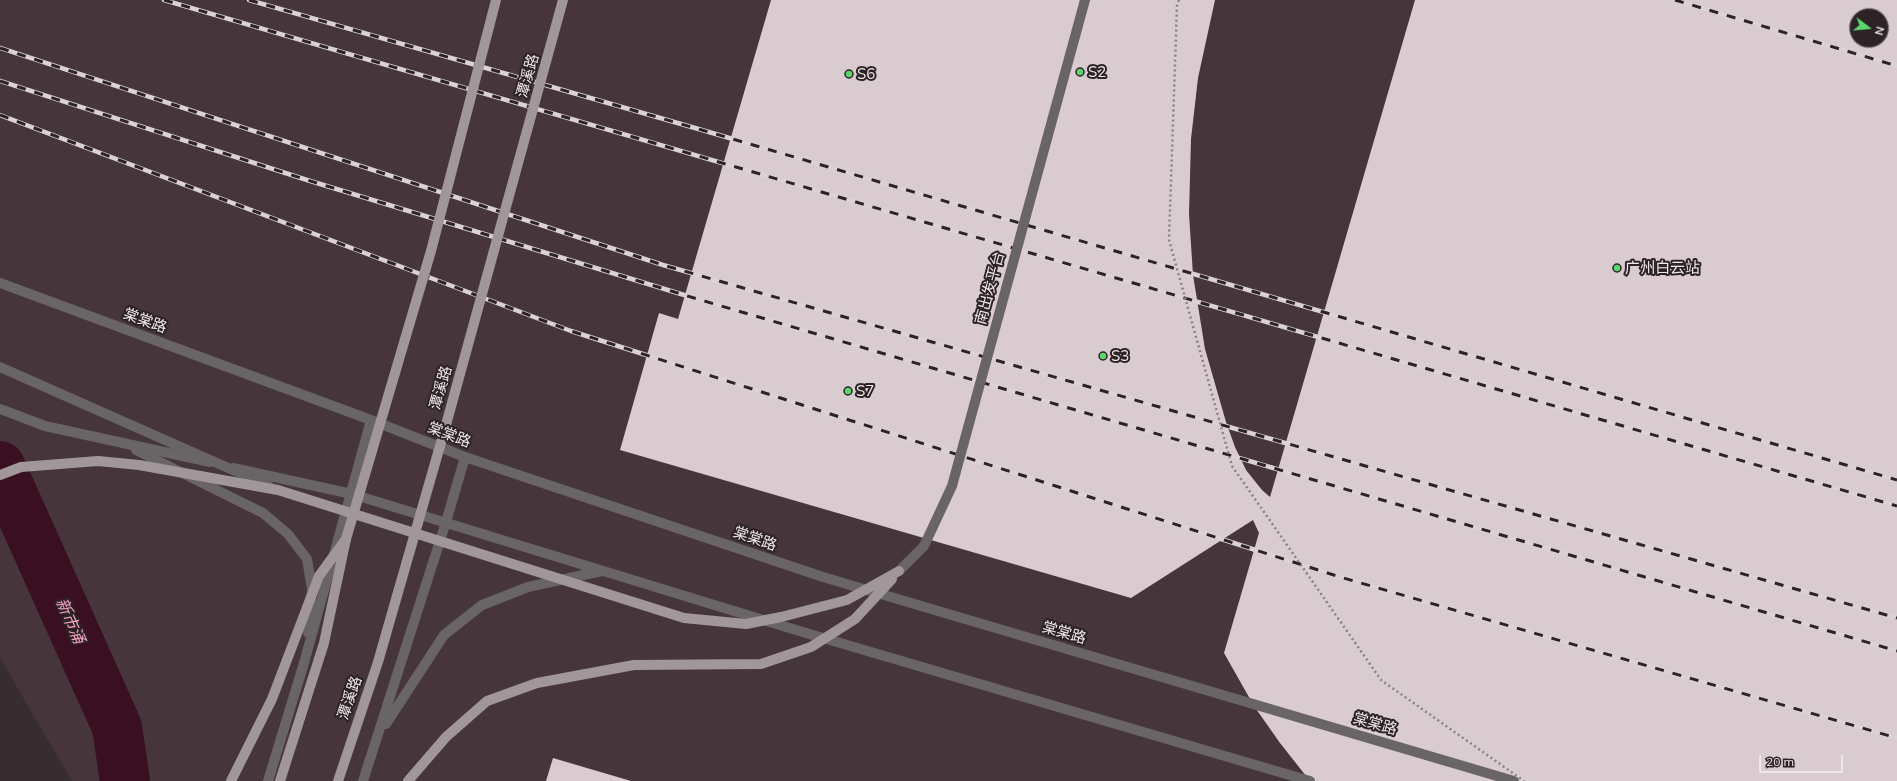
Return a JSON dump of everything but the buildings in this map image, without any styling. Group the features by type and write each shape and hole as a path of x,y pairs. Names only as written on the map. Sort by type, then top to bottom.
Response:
{"main road":[{"path":"280,781 324,642 346,539 432,251 496,0"},
{"name":"潭溪路","path":"338,781 378,662 444,432 563,0"},
{"path":"0,475 21,467 98,461 139,465 278,490 684,618 746,624 781,617 846,600 899,571"},
{"path":"231,781 272,699 319,576 346,539"},
{"path":"408,781 446,737 487,701 537,683 634,665 761,664 811,647 854,619 899,571"}],"street":[{"name":"南出发平台","path":"899,571 924,546 952,486 1085,0"},
{"name":"棠棠路","path":"0,283 50,303 371,420 465,457 823,577 1514,781"},
{"path":"0,367 278,490"},
{"path":"0,409 45,426 352,494 796,630 1310,781"},
{"path":"268,781 304,663 352,494 371,420"},
{"path":"122,443 263,513 288,534 307,559 312,589 304,663"},
{"path":"363,781 446,522 465,457"},
{"path":"378,736 444,635 482,605 528,587 603,570"}],"path":[{"path":"1179,0 1177,5 1169,240 1232,466 1381,680 1524,781"}],"shaded area":[{"name":"广州白云站","path":"0,0 1897,0 1897,781 72,781 0,658"}],"waterway":[{"name":"新市涌","path":"0,466 117,727 125,781"}],"railway":[{"path":"164,0 1897,506"},
{"path":"249,0 702,130 1897,480"},
{"path":"1675,0 1897,66"},
{"path":"0,48 663,265 1897,618"},
{"path":"0,81 307,180 694,298 1897,651"},
{"path":"0,115 571,331 1340,577 1897,738"}],"place":[{"name":"S2","path":"1080,72"},
{"name":"S6","path":"849,74"},
{"name":"广州白云站","path":"1617,268"},
{"name":"S3","path":"1103,356"},
{"name":"S7","path":"848,391"}]}
